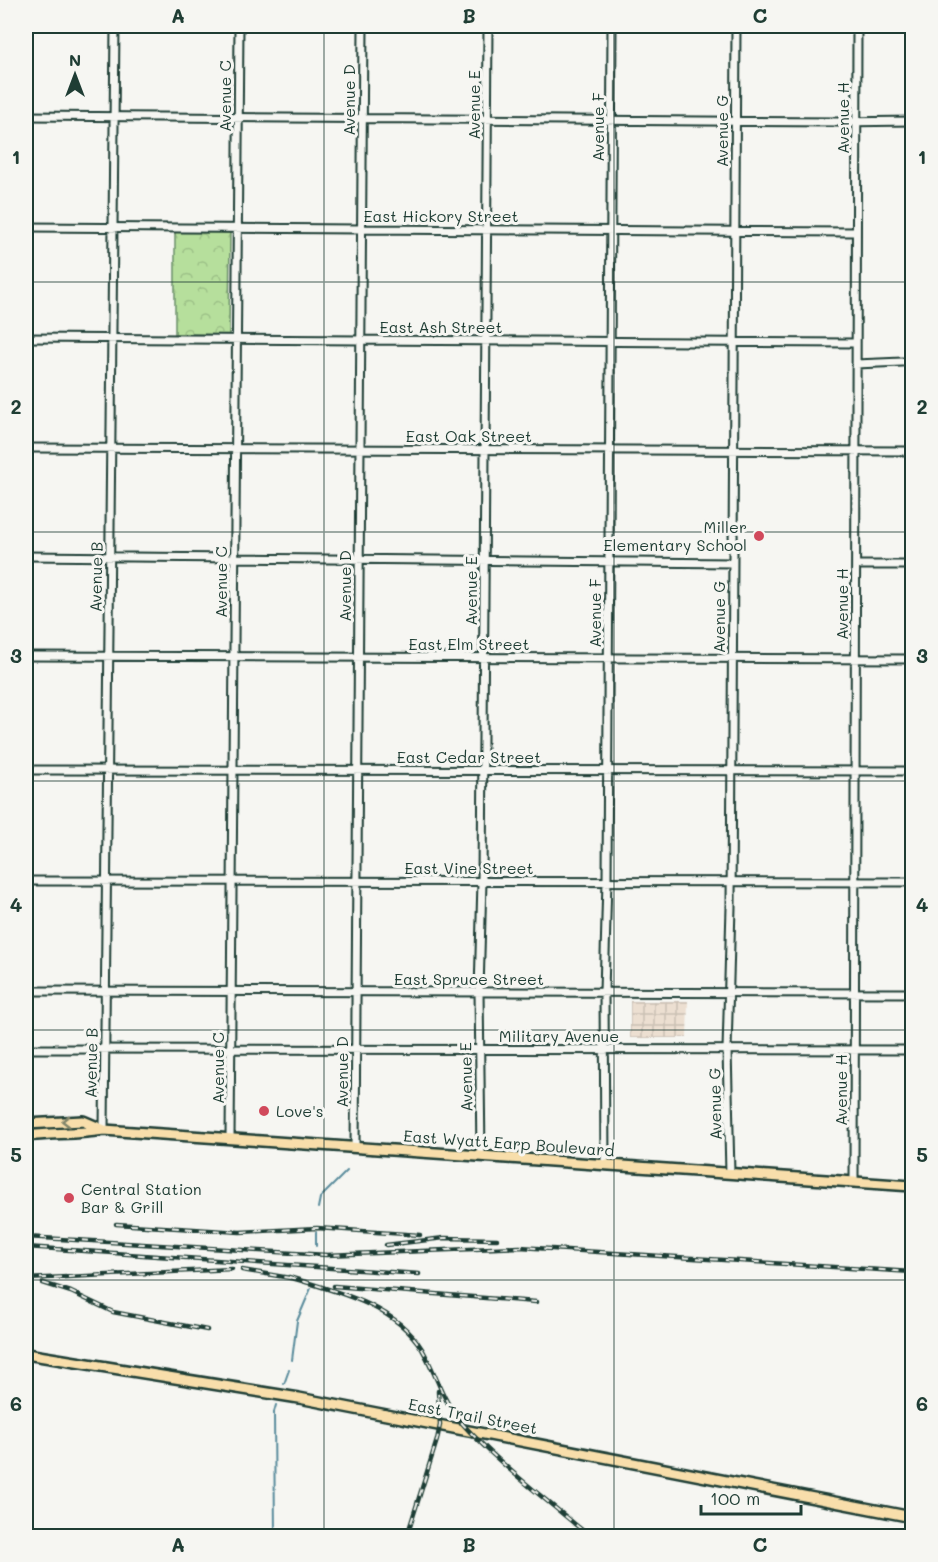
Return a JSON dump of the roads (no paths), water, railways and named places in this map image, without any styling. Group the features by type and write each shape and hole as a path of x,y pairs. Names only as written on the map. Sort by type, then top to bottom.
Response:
{"main road":[{"name":"East Wyatt Earp Boulevard","path":"26,1124 83,1121 104,1130"},
{"name":"East Wyatt Earp Boulevard","path":"26,1136 104,1130 912,1186"},
{"name":"East Trail Street","path":"26,1354 311,1401 912,1517"}],"street":[{"name":"Avenue B","path":"104,1130 115,26"},
{"name":"Avenue C","path":"230,1138 239,26"},
{"name":"Avenue D","path":"355,1147 363,26"},
{"name":"Avenue E","path":"481,1156 479,991 482,881 488,26"},
{"name":"Avenue F","path":"605,1165 604,992 608,771 612,26"},
{"name":"Avenue G","path":"730,1173 727,1050 732,881 736,26"},
{"name":"Avenue H","path":"854,1182 857,26"},
{"path":"26,116 912,121"},
{"name":"East Hickory Street","path":"26,227 856,232"},
{"name":"East Ash Street","path":"26,338 856,343"},
{"path":"856,363 902,362"},
{"name":"East Oak Street","path":"26,448 912,451"},
{"path":"26,556 733,563"},
{"path":"856,565 912,565"},
{"name":"East Elm Street","path":"26,656 912,659"},
{"name":"East Cedar Street","path":"26,770 912,771"},
{"name":"East Vine Street","path":"26,880 912,882"},
{"name":"East Spruce Street","path":"26,991 912,993"},
{"name":"Military Avenue","path":"26,1048 912,1050"}],"waterway":[{"path":"318,1208 320,1198 347,1171"},
{"path":"316,1232 316,1246"},
{"path":"292,1360 297,1321 311,1288"},
{"path":"284,1384 289,1370"},
{"path":"275,1536 274,1412 276,1405"}],"railway":[{"path":"116,1224 240,1232 317,1228 420,1235"},
{"path":"26,1237 327,1255 520,1247 912,1272"},
{"path":"386,1245 444,1238 497,1239"},
{"path":"26,1247 419,1274"},
{"path":"26,1279 232,1269"},
{"path":"242,1270 296,1279"},
{"path":"289,1277 344,1294 396,1321 422,1349 448,1404 460,1421 506,1467 589,1536"},
{"path":"43,1283 71,1292 113,1312 207,1330"},
{"path":"334,1286 536,1302"},
{"path":"407,1536 437,1440 440,1425 438,1391"}],"place":[{"name":"Miller Elementary School","path":"759,536"},
{"name":"Love's","path":"264,1111"},
{"name":"Central Station Bar & Grill","path":"69,1198"}]}
